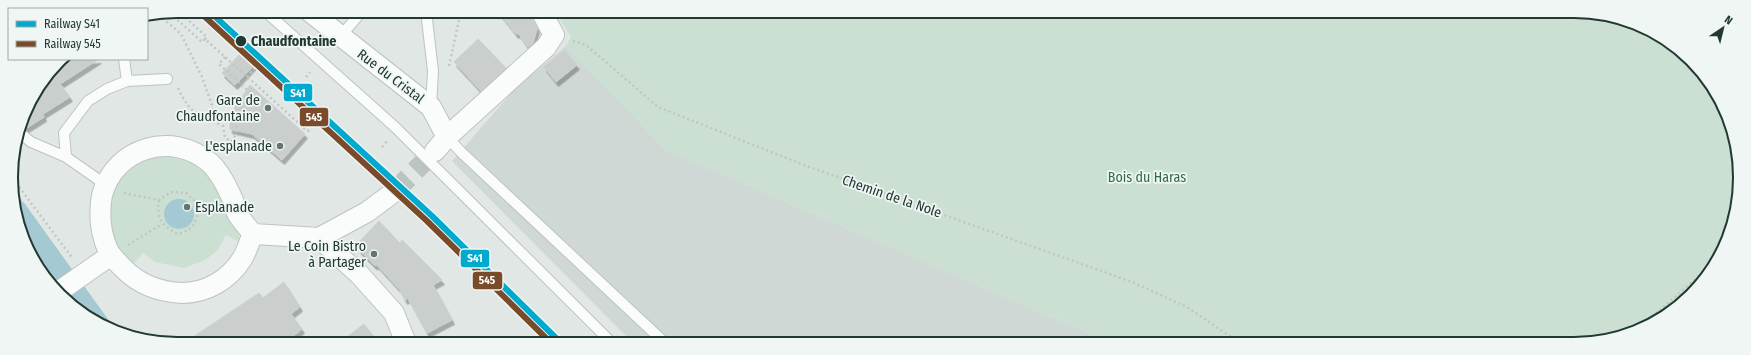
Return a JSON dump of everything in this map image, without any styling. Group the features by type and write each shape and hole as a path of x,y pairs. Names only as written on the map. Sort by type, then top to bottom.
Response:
{"street":[{"name":"Rue du Cristal","path":"318,18 431,107 441,144"},
{"path":"441,144 546,47 554,35 545,18"},
{"path":"253,234 242,259 227,277 210,288 191,293 168,293 150,287 128,274 111,255 102,232 100,211 102,195 114,172 134,154 150,147 167,145 195,153 210,163 223,180 237,214 253,234 319,238 367,212 394,192"},
{"path":"319,238 359,274 394,313 404,337"},
{"path":"63,288 111,255"}],"lane":[{"path":"273,18 395,127 606,337"},
{"path":"340,36 356,18"},
{"path":"427,18 433,71 431,107"},
{"path":"124,60 127,81"},
{"path":"66,157 64,133 88,101 107,89 127,81 167,79"},
{"path":"23,136 30,142 66,157 106,185"},
{"path":"441,144 461,152 659,337"}],"path":[{"path":"163,18 181,34 202,77 213,108 211,120"},
{"path":"176,18 202,42 205,39"},
{"path":"186,18 207,37 205,39 308,131 311,128"},
{"name":"Chemin de la Nole","path":"554,35 586,45 658,107 804,165 1132,282 1187,307 1231,337"},
{"path":"225,57 219,64 270,111"},
{"path":"247,77 259,63"},
{"path":"167,79 174,80 188,108 198,115 223,126 225,138 231,142"},
{"path":"236,131 240,110 252,95"},
{"path":"106,185 114,191 159,200 171,192 186,193 200,206 195,225 187,232 177,234 162,224 157,211 159,200"},
{"path":"18,186 81,276"},
{"path":"111,255 162,224"},
{"path":"1653,316 1696,279"}],"shaded area":[{"path":"566,46 666,150 1097,337 627,337 452,161 514,90"}],"green space":[{"name":"Bois du Haras","path":"559,18 1594,19 1625,26 1653,39 1671,51 1700,80 1717,107 1728,136 1733,167 1732,198 1728,219 1721,239 1712,257 1700,275 1671,304 1644,321 1615,332 1584,337 1097,337 666,150 566,46 571,37"},
{"path":"146,155 184,155 210,172 238,229 240,242 226,235 217,251 205,260 184,268 155,262 143,253 130,268 115,247 106,206 115,179"}],"water":[{"path":"19,197 110,322 80,304 51,275 39,257 30,239 23,219"},
{"path":"179,199 185,200 193,208 193,220 185,228 179,229 173,228 165,220 164,214 165,208 173,200"}],"building":[{"path":"503,18 531,18 537,28 533,43 528,47 518,33 516,34"},
{"path":"478,39 506,68 481,91 454,62"},
{"path":"564,51 577,65 556,82 544,67"},
{"path":"241,53 254,65 235,85 222,73"},
{"path":"70,60 97,60 60,84 70,97 43,114 44,117 25,129 39,98 51,80"},
{"name":"Gare de Chaudfontaine","path":"250,85 305,134 282,160 252,134 230,129 230,121 235,107"},
{"path":"379,221 400,243 402,240 442,280 433,285 452,320 427,333 408,298 405,300 400,290 377,265 374,265 359,250 359,242"},
{"path":"284,282 300,307 291,314 302,329 292,337 193,337 259,293 263,298"},
{"path":"364,324 374,337 347,337"}],"tunnel":[{"path":"394,192 435,151"}],"rail line":[{"name":"545","path":"206,18 427,221 545,337"},
{"name":"S41","path":"217,18 432,216 555,337"}],"place":[{"name":"Chaudfontaine","path":"241,41"},
{"name":"Gare de Chaudfontaine","path":"268,108"},
{"name":"L'esplanade","path":"280,146"},
{"name":"Esplanade","path":"187,207"},
{"name":"Le Coin Bistro à Partager","path":"374,254"}]}
